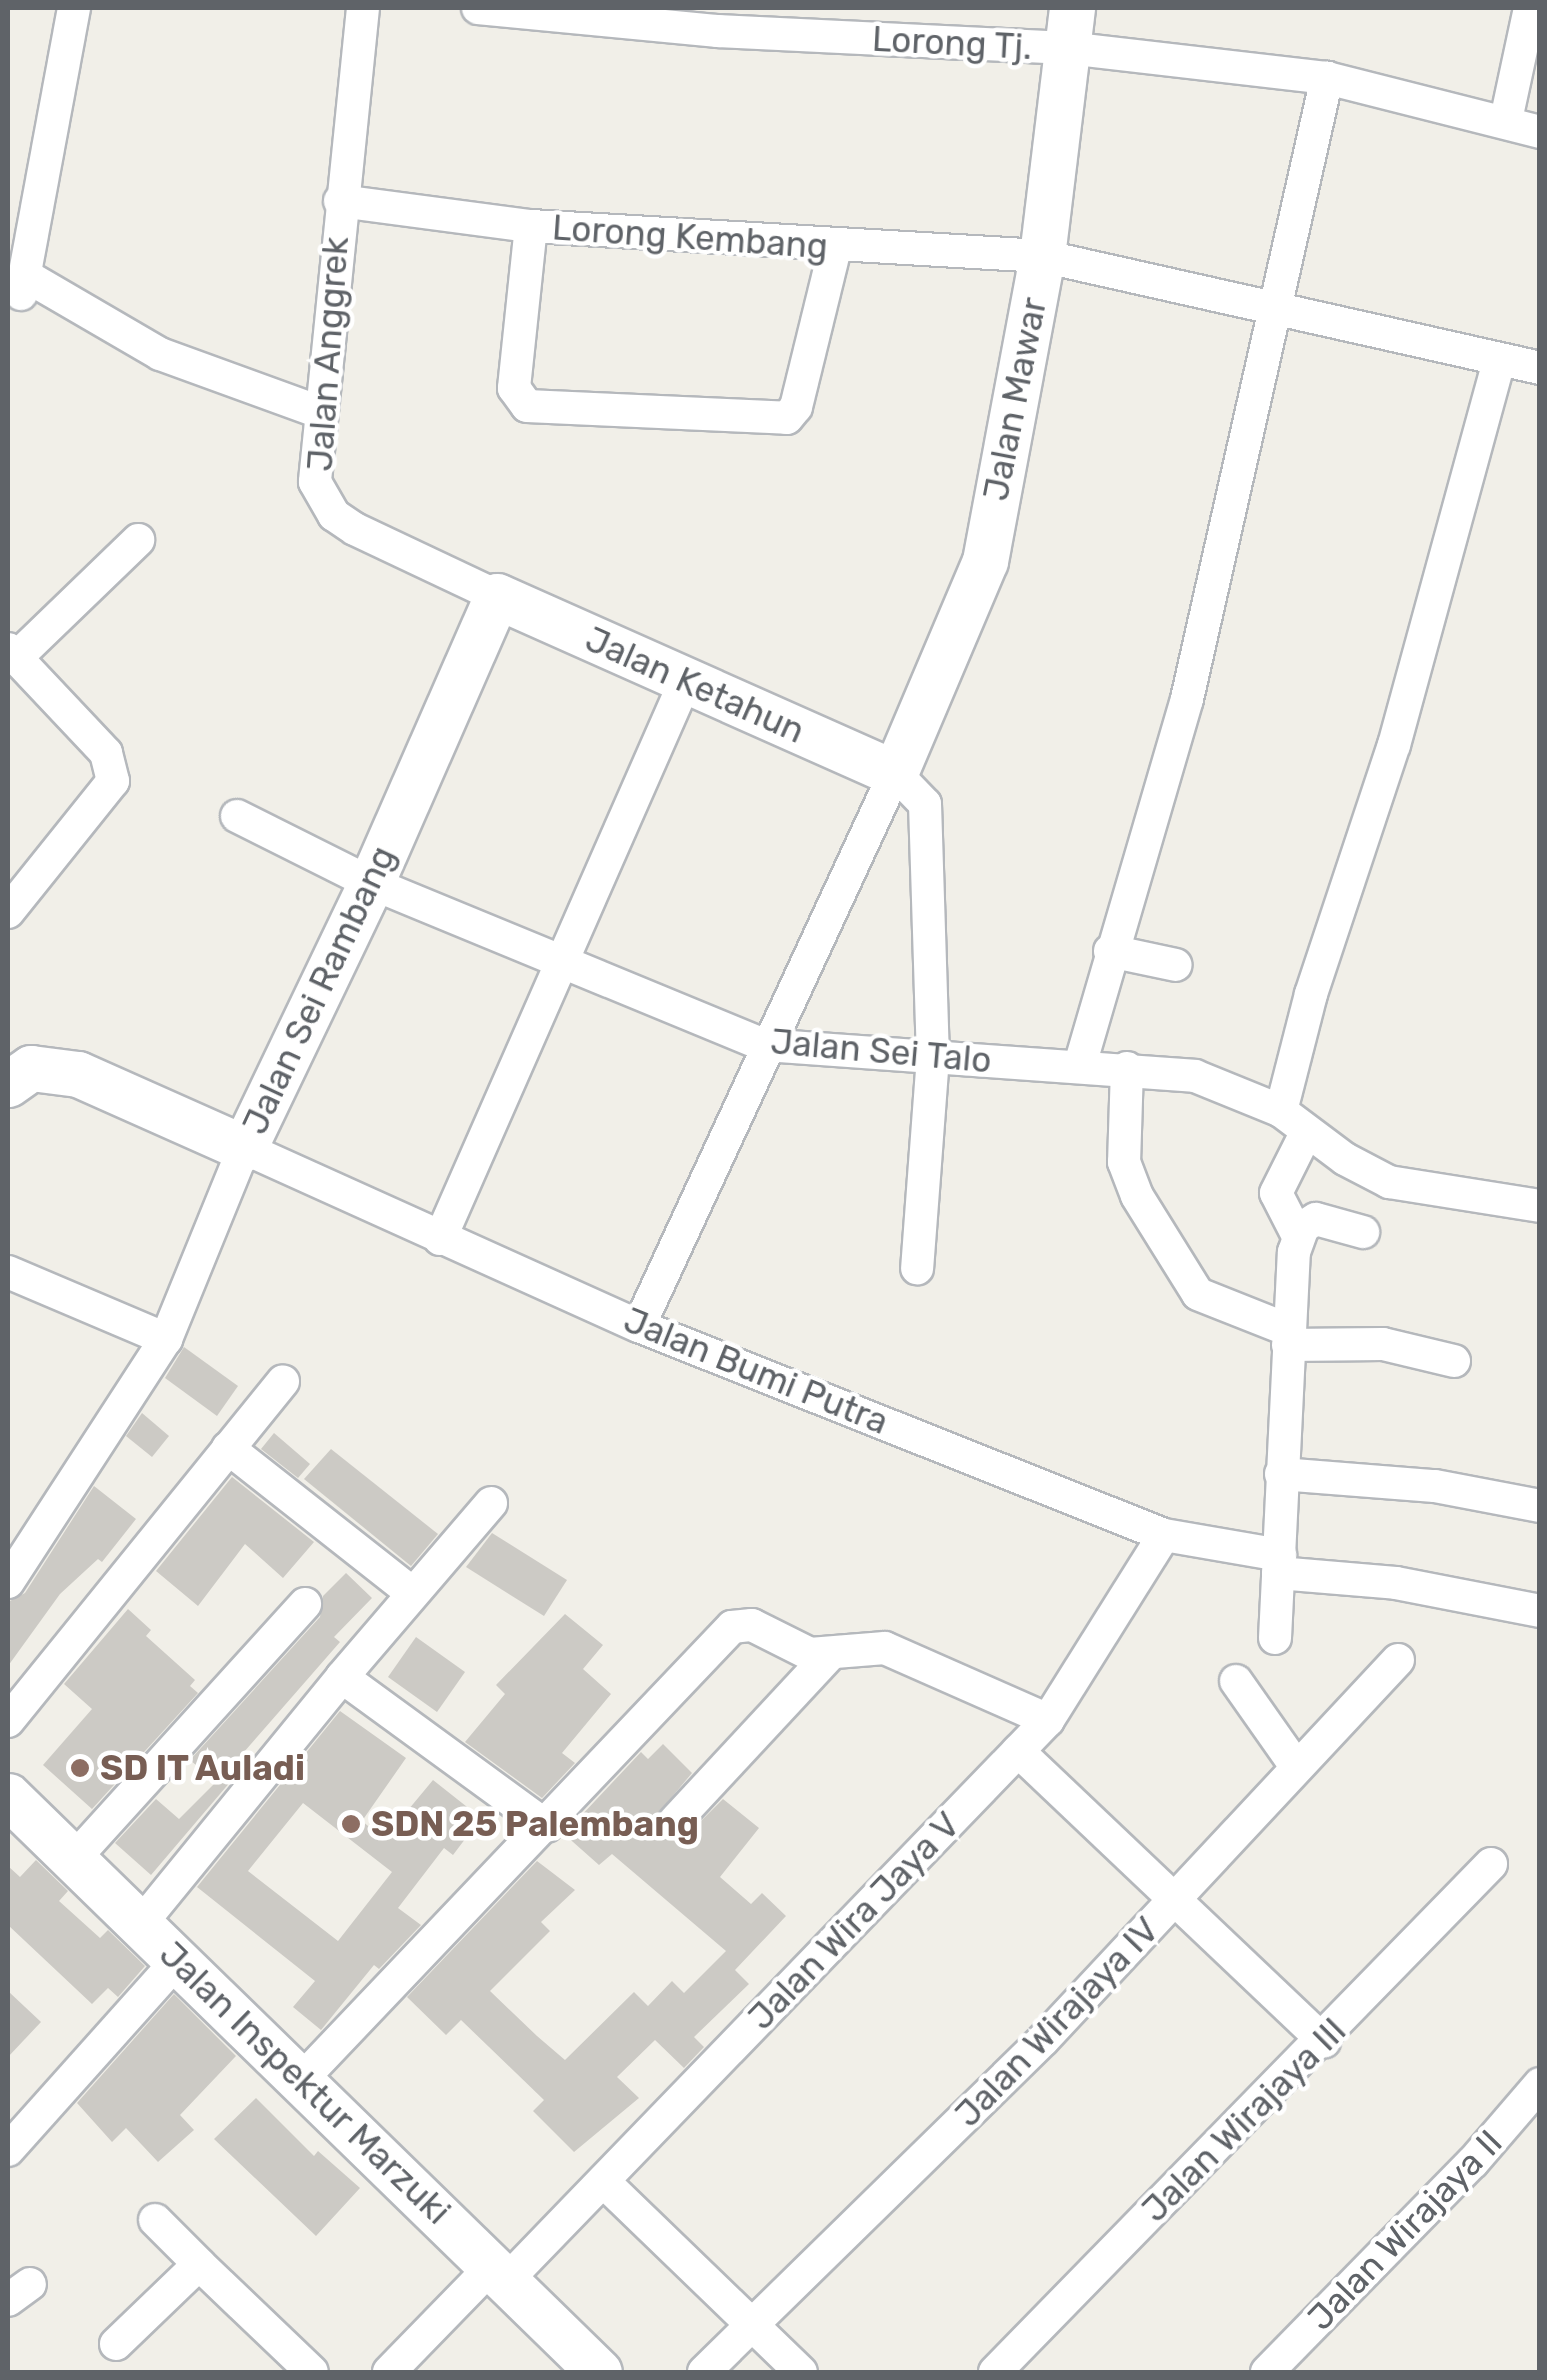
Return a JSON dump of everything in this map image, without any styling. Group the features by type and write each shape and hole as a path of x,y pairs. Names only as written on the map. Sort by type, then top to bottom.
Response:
{"street":[{"path":"74,8 24,285 160,354 317,411"},
{"name":"Jalan Anggrek","path":"363,8 317,411 315,482 334,515 497,596"},
{"name":"Lorong Tj.","path":"478,8 1069,28 1327,78 1506,120 1540,132"},
{"path":"1506,120 1530,8"},
{"name":"Jalan Mawar","path":"894,773 985,561 1042,256 1069,28"},
{"path":"1080,1065 1110,951 1187,699 1280,310 1327,78"},
{"name":"Lorong Kembang","path":"340,201 532,226 835,248 1042,256 1498,364 1540,368"},
{"path":"532,226 514,388 528,406 788,418 796,408 835,248"},
{"path":"1281,1111 1311,994 1394,745 1498,364"},
{"path":"8,912 113,781 106,753 12,653 138,540"},
{"name":"Jalan Ketahun","path":"497,596 894,773"},
{"name":"Jalan Sei Rambang","path":"8,1084 31,1068 78,1074 244,1148 371,883 497,596"},
{"path":"440,1240 685,682"},
{"path":"639,1326 764,1045 894,773 925,804 933,1058 917,1268"},
{"name":"Jalan Sei Talo","path":"238,816 371,883 565,958 764,1045 1127,1068 1222,1082 1281,1111 1389,1182 1540,1206"},
{"path":"1110,951 1176,964"},
{"path":"1127,1068 1124,1162 1147,1213 1198,1294 1289,1338 1383,1344 1454,1361"},
{"path":"1275,1638 1281,1474 1298,1236 1276,1193 1307,1131"},
{"path":"8,1582 166,1339 244,1148"},
{"name":"Jalan Bumi Putra","path":"244,1148 440,1240 639,1326 1164,1535 1279,1564 1540,1611"},
{"path":"1298,1236 1316,1219 1362,1232"},
{"path":"8,1272 166,1339"},
{"path":"8,1721 283,1382"},
{"path":"228,1448 411,1592"},
{"path":"1281,1474 1435,1486 1540,1506"},
{"path":"139,1926 411,1592 491,1502"},
{"name":"Jalan Wira Jaya V","path":"389,2372 603,2180 1048,1720 1164,1535"},
{"path":"72,1861 305,1604"},
{"path":"302,2079 732,1627 752,1624 799,1650 830,1654 886,1648 1048,1720"},
{"path":"675,1821 830,1654"},
{"name":"Jalan Wirajaya IV","path":"704,2372 1173,1904 1295,1765 1398,1660"},
{"path":"342,1677 546,1826"},
{"path":"1236,1681 1295,1765"},
{"path":"1018,1750 1173,1904 1324,2041"},
{"name":"Jalan Inspektur Marzuki","path":"12,1812 72,1861 302,2079 600,2372"},
{"name":"Jalan Wirajaya III","path":"995,2372 1324,2041 1490,1864"},
{"path":"8,2150 176,1961"},
{"name":"Jalan Wirajaya II","path":"1268,2372 1474,2162 1540,2084"},
{"path":"603,2180 801,2372"},
{"path":"155,2220 312,2372"},
{"path":"116,2344 199,2264"}],"building":[{"path":"184,1347 238,1386 217,1416 165,1378"},
{"path":"142,1413 169,1436 152,1457 126,1436"},
{"path":"274,1433 310,1464 298,1478 261,1449"},
{"path":"331,1449 438,1534 411,1566 304,1479"},
{"path":"232,1477 314,1542 283,1578 245,1544 198,1606 156,1571"},
{"path":"94,1486 136,1519 102,1562 98,1559 60,1594 8,1666 8,1602 25,1593"},
{"path":"492,1533 567,1580 544,1616 466,1567"},
{"path":"346,1573 372,1598 334,1637 340,1642 230,1768 237,1774 151,1875 115,1843 156,1799 179,1819 216,1782 190,1760 320,1617 323,1596"},
{"path":"128,1609 151,1630 146,1636 195,1680 190,1686 198,1693 92,1809 43,1765 92,1709 64,1684"},
{"path":"565,1614 603,1645 583,1669 611,1694 562,1753 575,1763 542,1798 465,1742 505,1694 496,1685"},
{"path":"416,1637 465,1672 437,1712 388,1677"},
{"path":"340,1711 406,1758 362,1821 384,1839 433,1780 481,1818 453,1855 444,1848 398,1908 421,1925 379,1969 374,1965 321,2030 293,2007 315,1981 197,1887","holes":["303,1803 392,1872 338,1941 248,1871"]},
{"path":"663,1744 692,1773 656,1816 661,1835 682,1840 723,1799 759,1828 720,1877 751,1904 762,1893 786,1916 735,1970 749,1984 694,2037 704,2047 684,2068 655,2040 617,2077 639,2098 574,2152 533,2111 544,2100 461,2020 446,2035 407,1997 537,1861 575,1890 541,1922 550,1931 490,1991 537,2036 565,2060 634,1992 648,2006 672,1981 684,1993 726,1951 612,1854 599,1865 564,1834 641,1752 648,1759"},
{"path":"36,1860 68,1891 59,1901 100,1938 108,1930 145,1966 118,1997 108,1988 92,2004 8,1925 8,1866 20,1877"},
{"path":"8,1991 41,2022 8,2057"},
{"path":"174,1994 236,2056 180,2115 194,2130 158,2162 126,2128 112,2142 77,2103"},
{"path":"256,2098 314,2156 318,2151 360,2188 316,2236 214,2139"}],"place":[{"name":"SD IT Auladi","path":"80,1768"},
{"name":"SDN 25 Palembang","path":"351,1824"}]}
